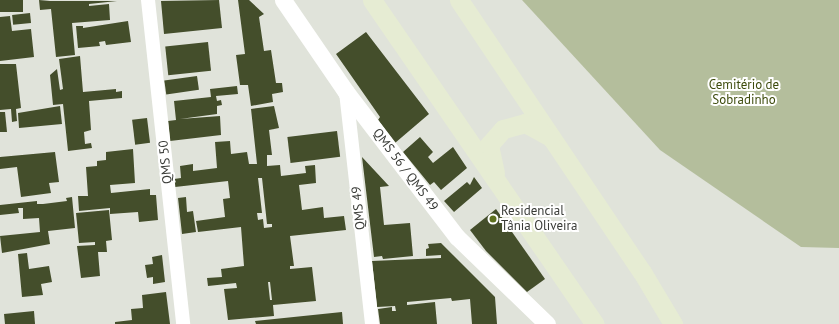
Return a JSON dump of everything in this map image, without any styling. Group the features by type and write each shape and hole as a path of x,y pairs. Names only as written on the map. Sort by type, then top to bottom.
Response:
{"main road":[{"path":"372,0 496,181 582,315 595,324"},
{"path":"459,0 555,140 642,272 673,324"},
{"path":"496,181 489,145 503,130 525,123 555,140"}],"street":[{"name":"QMS 50","path":"148,0 184,324"},
{"name":"QMS 56 / QMS 49","path":"283,0 346,92 457,237 547,324"},
{"name":"QMS 49","path":"346,92 372,324"}],"green space":[{"name":"Cemitério de Sobradinho","path":"522,0 839,0 839,248 801,247 660,150"}],"building":[{"path":"0,0 23,0 23,12 0,12"},
{"path":"39,0 117,1 89,4 89,6 109,4 110,20 72,23 75,55 56,57 51,9 40,10"},
{"path":"219,0 222,28 164,34 161,1"},
{"path":"238,0 249,0 264,14 259,17 264,51 271,50 276,83 282,83 283,92 272,94 273,102 251,106 248,85 240,85 236,55 245,54"},
{"path":"30,13 31,23 13,25 12,15"},
{"path":"10,16 12,31 31,29 34,57 0,61 0,17"},
{"path":"128,21 131,42 106,45 105,41 99,42 100,46 78,48 76,26 83,26 83,28"},
{"path":"366,32 429,114 395,143 378,120 380,117 336,54"},
{"path":"208,42 211,71 168,75 165,46"},
{"path":"80,56 83,92 116,89 116,92 122,91 122,98 89,101 91,130 84,132 85,144 91,143 92,148 68,151 63,104 53,105 50,75 57,69 60,90 63,89 59,59"},
{"path":"0,64 16,64 21,108 16,109 17,121 12,122 11,109 0,110"},
{"path":"197,76 199,90 166,94 164,81"},
{"path":"237,86 238,94 216,96 217,101 221,100 222,105 217,106 217,114 180,119 220,116 221,135 170,141 168,121 176,120 174,101 211,97 210,89"},
{"path":"60,106 62,124 19,128 18,113"},
{"path":"274,106 279,128 269,130 272,155 267,155 267,166 280,165 281,176 306,173 305,166 315,165 316,183 299,185 302,210 323,207 324,218 344,216 346,230 290,236 294,266 290,266 290,269 312,267 316,301 273,305 274,316 228,320 224,289 237,288 236,283 208,286 207,278 222,277 221,269 244,266 241,227 198,232 196,221 225,217 223,199 230,198 228,181 175,187 174,179 181,178 180,166 193,164 193,171 217,168 215,142 230,141 231,154 247,152 249,164 257,164 251,109","holes":["258,178 262,178 267,224 272,224 272,227 264,228 263,219 258,220 257,213 262,213","268,282 270,282 272,300 270,300"]},
{"path":"0,112 5,112 7,132 0,132"},
{"path":"147,118 150,143 135,145 132,120"},
{"path":"337,131 340,157 291,163 287,137"},
{"path":"420,137 433,152 428,157 433,163 453,147 467,168 441,190 434,182 430,185 403,152"},
{"path":"133,149 135,183 110,185 111,193 150,189 150,195 156,195 158,220 139,222 138,212 110,214 110,208 79,211 78,196 88,196 86,167 97,166 97,161 106,160 106,152"},
{"path":"55,152 59,182 49,183 51,193 21,197 17,167 0,169 0,157"},
{"path":"362,157 389,186 380,187 384,225 410,223 413,256 383,259 382,256 374,257"},
{"path":"474,177 482,188 454,212 444,201 467,182 470,185"},
{"path":"72,197 75,228 48,231 50,244 2,253 0,236 40,232 39,218 23,219 23,208 18,208 19,213 0,215 0,205 37,201 37,204 43,204 67,201 66,198"},
{"path":"186,197 187,212 193,211 196,232 182,234 178,198"},
{"path":"496,209 545,279 527,292 486,251 470,230"},
{"path":"109,210 112,240 106,241 107,252 98,252 100,276 81,278 77,246 95,245 95,242 79,243 76,213"},
{"path":"441,243 495,297 497,324 472,324 470,299 452,301 451,298 407,302 407,305 435,302 437,324 380,324 378,309 392,307 392,311 396,311 395,306 377,307 372,261 441,258 441,255 426,256 426,249 429,248 428,244"},
{"path":"27,253 29,269 49,266 52,282 41,284 43,295 22,297 18,254"},
{"path":"162,255 165,282 153,284 153,277 147,278 145,265 153,264 152,257"},
{"path":"166,292 170,324 115,324 115,322 132,320 131,309 143,308 142,295"},
{"path":"34,311 35,324 5,324 4,314"},
{"path":"342,312 343,324 256,324 255,321"}],"place":[{"name":"Residencial Tânia Oliveira","path":"493,219"}]}
